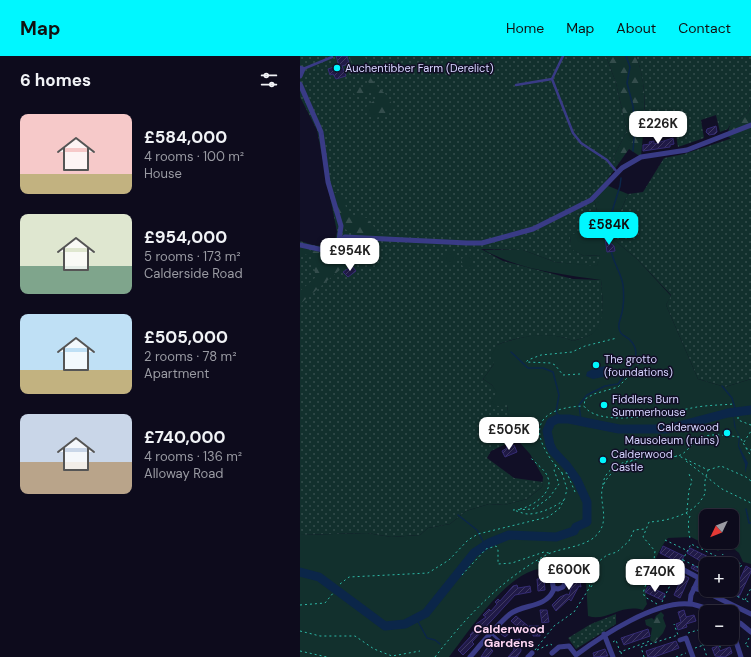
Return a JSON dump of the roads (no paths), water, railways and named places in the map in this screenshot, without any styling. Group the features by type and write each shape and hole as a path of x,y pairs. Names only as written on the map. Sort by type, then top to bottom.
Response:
{"street":[{"path":"300,76 301,69"},
{"path":"300,84 321,132 328,182 341,226 339,240"},
{"path":"300,244 323,250 345,237 482,243 505,237 533,229 591,200 617,173 641,157 687,150 751,125"},
{"path":"682,569 699,578 694,588 690,604"},
{"path":"470,657 511,614 523,607 541,603 550,595 554,588"},
{"path":"694,588 704,591 751,614"},
{"path":"552,653 558,648 569,646 575,656 604,634 672,604 690,604 699,607"},
{"path":"739,624 750,634"},
{"path":"604,634 613,657"},
{"path":"680,640 686,638 691,653"},
{"path":"737,645 741,657"}],"lane":[{"path":"563,56 552,79 573,133 581,143 607,160 617,173"},
{"path":"301,69 332,57"},
{"path":"516,85 552,79"},
{"path":"492,634 503,644"}],"water":[{"path":"606,366 611,370 607,376 593,379 586,376 587,372 595,368"},
{"path":"733,412 736,429 740,437 739,446 748,463 745,473 745,464 738,446 739,436 734,426"}],"waterway":[{"path":"626,56 630,67 627,83 633,106 635,125 633,151"},
{"path":"607,239 609,221 621,178"},
{"path":"581,420 579,405 587,395 605,386 618,384 630,368 635,357 636,351 634,345 629,339 621,334 619,326 624,297 623,285 611,250"},
{"path":"511,352 528,368 543,368 553,372 559,395 556,412 561,419"},
{"path":"722,386 732,398 736,412"},
{"path":"300,572 319,577 385,626 405,624 426,613 474,553 489,543 509,535 556,537 574,531 576,527 587,522 587,502 577,480 567,466 553,451 550,445 547,431 551,422 557,419 569,419 619,429 667,429 728,413 751,410"},
{"path":"746,509 749,523 751,523"},
{"path":"458,515 477,530 485,545"},
{"path":"416,618 427,638 435,640 440,644"}],"place":[{"name":"Auchentibber Farm (Derelict)","path":"337,68"},
{"name":"The grotto (foundations)","path":"596,365"},
{"name":"Fiddlers Burn Summerhouse","path":"604,405"},
{"name":"Calderwood Mausoleum (ruins)","path":"727,433"},
{"name":"Calderwood Castle","path":"603,460"}],"district":[{"name":"Calderwood Gardens","path":"509,636"}]}
